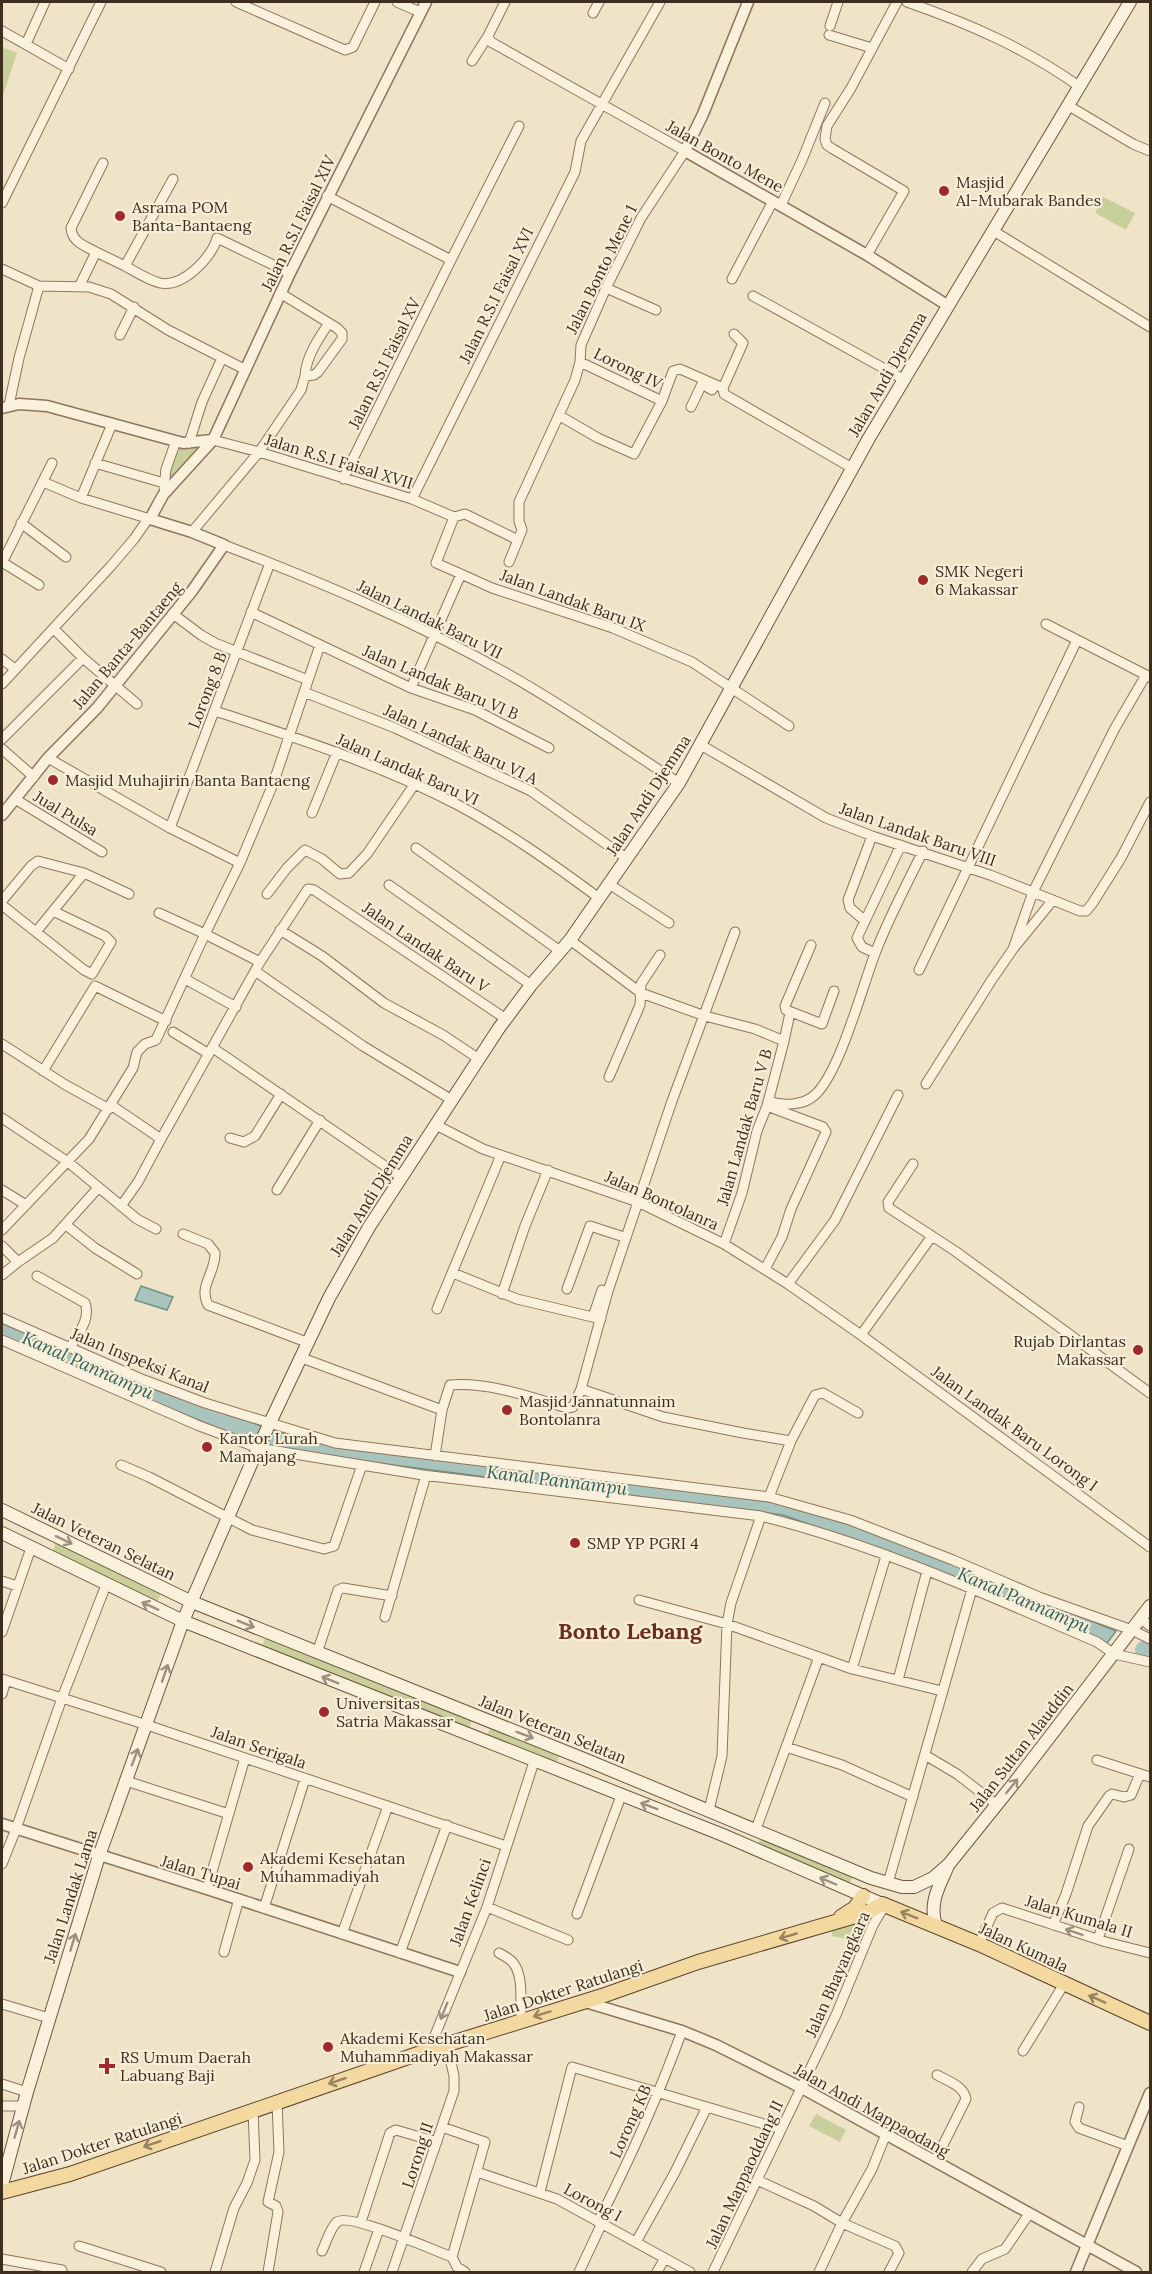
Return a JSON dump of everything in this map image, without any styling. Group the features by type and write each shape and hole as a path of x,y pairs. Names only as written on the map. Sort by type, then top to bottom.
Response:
{"main road":[{"name":"Jalan Andi Djemma","path":"192,1602 268,1426 338,1281 401,1177 506,1019 531,985 570,940 679,783 903,379 1130,2"},
{"path":"6,1512 2,1532 183,1621 723,1835 884,1904"},
{"name":"Jalan Veteran Selatan","path":"6,1512 192,1602 756,1829 871,1878 902,1887"},
{"path":"183,1621 192,1602"},
{"name":"Jalan Sultan Alauddin","path":"902,1887 914,1887 923,1883 949,1864 1132,1630 1145,1622 1150,1606"},
{"name":"Jalan Landak Lama","path":"2,2185 27,2092 99,1856 183,1621"},
{"path":"479,1740 486,1720"},
{"path":"936,1926 933,1902 949,1864"},
{"path":"863,1896 871,1878"},
{"name":"Jalan Dokter Ratulangi","path":"828,1924 849,1913 863,1896"},
{"name":"Jalan Dokter Ratulangi","path":"2,2192 70,2174 429,2050 698,1962 873,1911 884,1904"},
{"name":"Jalan Kumala","path":"884,1904 979,1944 1150,2023"}],"street":[{"path":"26,44 45,2"},
{"path":"2,202 101,2"},
{"path":"236,2 345,51 353,47 375,2"},
{"path":"397,2 420,12"},
{"name":"Jalan R.S.I Faisal XIV","path":"149,519 163,495 213,440 244,369 327,196 426,2"},
{"path":"472,61 505,2"},
{"path":"593,13 599,2"},
{"name":"Jalan R.S.I Faisal XVI","path":"412,499 575,172 579,146 660,2"},
{"path":"685,152 703,114 748,2"},
{"path":"838,2 830,30 872,48"},
{"path":"867,255 904,191 827,145 825,137 827,126 851,88 897,2"},
{"path":"907,2 1009,42 1041,60 1080,87"},
{"path":"2,31 69,69"},
{"name":"Jalan Bonto Mene","path":"488,36 491,42 777,203 947,305"},
{"path":"732,279 802,160 825,103"},
{"path":"1069,106 1133,144 1150,151"},
{"name":"Jalan R.S.I Faisal XV","path":"343,479 519,126"},
{"name":"Jalan Bonto Mene 1","path":"518,540 522,530 518,513 519,502 575,380 585,336 606,288 646,209 685,152"},
{"path":"103,163 71,228 76,240 96,252 154,281 169,284 197,268 206,258 217,238 290,273"},
{"path":"125,266 173,179"},
{"path":"327,196 451,260"},
{"path":"992,230 1150,327"},
{"path":"79,287 96,252"},
{"path":"2,269 39,286 98,288 134,307 168,330 244,369"},
{"path":"39,286 5,406 33,404 47,406 176,441 189,443 213,440"},
{"path":"606,288 656,310"},
{"path":"280,293 342,333 342,339 318,372 305,376"},
{"path":"753,296 903,379"},
{"path":"120,335 134,307"},
{"path":"192,532 259,452 301,390 311,353 328,323"},
{"path":"724,391 743,343 734,334"},
{"path":"189,443 202,402 222,358"},
{"name":"Lorong IV","path":"580,362 662,401"},
{"path":"560,416 598,438 634,454 662,401 673,371 687,370 852,468"},
{"path":"691,406 702,384 724,391"},
{"path":"81,498 112,424"},
{"name":"Jalan R.S.I Faisal XVII","path":"213,440 412,499 454,517 465,514 518,540"},
{"path":"163,495 166,469 176,441"},
{"path":"39,585 2,563 52,463"},
{"path":"95,463 164,483"},
{"path":"2,684 54,629 149,519 81,498 43,482"},
{"name":"Jalan Landak Baru IX","path":"454,517 436,563 492,588 614,628 692,663 789,726"},
{"name":"Jalan Landak Baru VII","path":"149,519 192,532 317,582 433,634 551,699 679,783"},
{"path":"21,523 66,557"},
{"path":"508,562 518,540"},
{"name":"Jalan Banta-Bantaeng","path":"2,815 48,758 97,708 192,591 224,545"},
{"name":"Lorong 8 B","path":"170,828 270,563"},
{"path":"411,687 461,574"},
{"name":"Jalan Landak Baru VI B","path":"251,612 411,687 474,710 549,748"},
{"path":"173,614 201,635 308,680"},
{"path":"1013,949 1033,892 1115,728 1148,676 1046,624"},
{"path":"54,629 83,658 137,704"},
{"path":"919,970 1077,640"},
{"path":"2,1230 89,1139 133,1068 137,1052 145,1044 156,1040 240,864 273,784 320,645"},
{"path":"2,739 83,658"},
{"path":"2,659 15,669"},
{"name":"Jalan Landak Baru VI A","path":"304,692 395,728 531,792 626,858"},
{"name":"Jalan Landak Baru VI","path":"215,711 337,752 459,806 512,836 599,898"},
{"name":"Jalan Landak Baru VIII","path":"701,745 826,818 872,836 967,867 1075,910 1086,911 1111,875 1150,802"},
{"path":"2,750 34,777"},
{"path":"312,813 337,752"},
{"path":"48,758 170,828 240,864"},
{"path":"267,894 293,861 305,850 322,859 340,874 349,873 367,854 414,785"},
{"name":"Jual Pulsa","path":"15,799 102,852"},
{"path":"864,920 850,908 848,900 872,836"},
{"path":"875,953 858,943 857,938 901,845"},
{"path":"416,848 560,951"},
{"path":"767,1104 800,1103 814,1096 822,1086 839,1051 875,953 922,852"},
{"path":"53,911 105,936 111,942 92,974 2,903 31,866 38,861 84,873 129,894"},
{"path":"36,932 84,873"},
{"path":"609,884 669,923"},
{"path":"389,885 531,985"},
{"name":"Jalan Landak Baru V","path":"280,930 306,890 314,890 506,1019"},
{"path":"926,1084 1013,949 1053,900"},
{"path":"159,913 205,934 258,967 363,1046 452,1100"},
{"path":"121,1206 138,1182 280,930 322,956 384,1003 443,1035 479,1059"},
{"path":"598,1316 636,1201 735,932"},
{"name":"Jalan Landak Baru V B","path":"570,940 641,993 705,1016 754,1029 784,1041 742,1193 724,1244"},
{"path":"811,945 785,1006 786,1010 822,1024 834,992"},
{"path":"609,1077 640,1005 644,980 660,955"},
{"path":"185,979 236,1006"},
{"path":"43,1071 95,986 166,1021"},
{"path":"784,1041 790,1013"},
{"path":"172,1032 211,1051 281,1094 401,1177"},
{"path":"2,1044 43,1071 110,1107 161,1139"},
{"path":"230,1138 244,1142 252,1140 281,1094"},
{"path":"788,1284 835,1220 898,1095"},
{"path":"765,1269 782,1238 790,1209 826,1132 823,1127 767,1104"},
{"path":"2,1118 68,1162 137,1219 156,1229"},
{"path":"277,1190 320,1120"},
{"name":"Jalan Bontolanra","path":"436,1125 483,1149 636,1201 724,1244 788,1284 861,1335"},
{"path":"437,1309 501,1155"},
{"path":"913,1164 888,1202 890,1208 1150,1393"},
{"path":"502,1294 525,1226 548,1170"},
{"path":"2,1275 53,1238 98,1188"},
{"path":"2,1190 26,1205"},
{"path":"435,1456 442,1410 449,1386 452,1384 522,1393 571,1408 581,1389 598,1316 621,1236 636,1201"},
{"path":"66,1225 95,1248 137,1274"},
{"path":"567,1289 590,1226 621,1236"},
{"path":"183,1234 208,1244 215,1253 214,1266 204,1290 208,1305 309,1343"},
{"path":"861,1335 932,1236"},
{"path":"2,1246 18,1262"},
{"path":"453,1273 523,1301 598,1316"},
{"path":"37,1276 85,1303 86,1320 70,1348"},
{"name":"Jalan Inspeksi Kanal","path":"2,1318 144,1380 268,1426 335,1443 769,1497 850,1520 953,1560 1039,1597 1132,1630 1150,1639"},
{"name":"Jalan Landak Baru Lorong I","path":"861,1335 1150,1547"},
{"path":"2,1340 198,1425 259,1446 426,1475 761,1516 829,1534 972,1589 1097,1642 1114,1654 1150,1662"},
{"path":"302,1358 442,1410"},
{"path":"581,1389 663,1417 743,1434 792,1441"},
{"path":"769,1497 812,1398 818,1393 823,1394 858,1413"},
{"path":"121,1465 252,1530 324,1549 332,1548 362,1465"},
{"path":"385,1617 426,1475"},
{"path":"709,1810 722,1756 727,1624 731,1603 761,1516"},
{"path":"2,1632 31,1548"},
{"path":"852,1669 886,1556"},
{"path":"898,1680 927,1571"},
{"path":"2,1581 17,1586"},
{"path":"2,1864 106,1585"},
{"path":"317,1653 338,1590 343,1588 392,1596"},
{"path":"888,1884 972,1589"},
{"path":"639,1600 727,1624 852,1669 942,1691"},
{"path":"756,1829 819,1657"},
{"path":"2,1695 4,1679"},
{"name":"Jalan Serigala","path":"4,1679 506,1846"},
{"path":"786,1747 842,1765 913,1797"},
{"path":"924,1755 957,1774 997,1804"},
{"path":"207,1889 245,1758"},
{"path":"1097,1760 1150,1777"},
{"name":"Jalan Kelinci","path":"429,2050 487,1907 534,1762"},
{"path":"1053,1925 1066,1894 1088,1826 1112,1794 1124,1797 1131,1795 1140,1774"},
{"path":"264,1908 305,1779"},
{"path":"126,1781 230,1814"},
{"path":"577,1914 621,1796"},
{"path":"342,1934 388,1806"},
{"name":"Jalan Tupai","path":"2,1824 460,1972"},
{"path":"400,1953 447,1825"},
{"path":"1098,1939 1129,1849"},
{"path":"224,1952 239,1899"},
{"name":"Jalan Bhayangkara","path":"802,2088 884,1904"},
{"path":"487,1907 568,1940"},
{"name":"Jalan Kumala II","path":"979,1944 993,1913 999,1909 1150,1953"},
{"path":"499,1953 513,1962 516,1967 521,2021"},
{"path":"1023,2051 1064,1984"},
{"name":"Jalan Andi Mappaodang","path":"582,2001 682,2031 716,2045 802,2088 1136,2272"},
{"path":"2,2004 50,2018"},
{"name":"Lorong KB","path":"579,2272 600,2222 638,2144 682,2031"},
{"name":"Lorong II","path":"392,2272 442,2127 454,2083 447,2045"},
{"path":"540,2192 572,2067 781,2129"},
{"path":"935,2161 966,2099 966,2095 960,2088 937,2075"},
{"path":"2,2084 27,2092"},
{"name":"Jalan Mappaoddang II","path":"713,2272 802,2088"},
{"path":"1076,2272 1150,2093"},
{"path":"268,2272 278,2212 276,2206 268,2202 279,2152 277,2102"},
{"path":"2,2106 24,2106"},
{"path":"636,2242 675,2174 707,2107"},
{"path":"1079,2107 1076,2122 1079,2128 1128,2146"},
{"path":"215,2272 234,2208 247,2183 255,2160 253,2110"},
{"path":"442,2127 486,2142 452,2258"},
{"path":"361,2222 387,2138 392,2131 396,2130 437,2142"},
{"path":"819,2272 872,2169 886,2134"},
{"name":"Lorong I","path":"477,2172 540,2192 690,2272"},
{"path":"757,2180 895,2246 899,2253 889,2272"},
{"path":"972,2272 982,2259 1005,2249 1029,2214"},
{"path":"322,2251 338,2221 361,2222 452,2258 457,2267 465,2272"},
{"path":"364,2272 379,2229"},
{"path":"79,2246 161,2272"},
{"path":"657,2272 665,2258"},
{"path":"2,2259 62,2270"}],"green space":[{"path":"2,47 17,53 2,98"},
{"path":"1103,197 1135,213 1126,230 1095,213"},
{"path":"177,446 202,447 168,483 169,469"},
{"path":"58,1537 163,1588 155,1608 50,1557"},
{"path":"267,1633 474,1716 466,1735 260,1652"},
{"path":"492,1723 562,1750 553,1769 485,1742"},
{"path":"763,1832 855,1871 847,1889 756,1849"},
{"path":"857,1918 866,1922 862,1942 832,1936 832,1926"},
{"path":"816,2114 846,2130 840,2142 809,2126"}],"water":[{"path":"141,1286 173,1297 167,1310 135,1300"},
{"path":"2,1320 144,1386 309,1442 772,1502 871,1531 1116,1631 1107,1643 876,1548 783,1515 330,1457 254,1443 2,1336"}],"waterway":[{"name":"Kanal Pannampu","path":"1144,1650 1150,1652"}],"place":[{"name":"Masjid Al-Mubarak Bandes","path":"944,191"},
{"name":"Asrama POM Banta-Bantaeng","path":"120,216"},
{"name":"SMK Negeri 6 Makassar","path":"923,580"},
{"name":"Masjid Muhajirin Banta Bantaeng","path":"53,780"},
{"name":"Rujab Dirlantas Makassar","path":"1138,1350"},
{"name":"Masjid Jannatunnaim Bontolanra","path":"507,1410"},
{"name":"Kantor Lurah Mamajang","path":"207,1447"},
{"name":"SMP YP PGRI 4","path":"575,1543"},
{"name":"Universitas Satria Makassar","path":"324,1712"},
{"name":"Akademi Kesehatan Muhammadiyah","path":"248,1867"},
{"name":"Akademi Kesehatan Muhammadiyah Makassar","path":"328,2047"},
{"name":"RS Umum Daerah Labuang Baji","path":"107,2066"}],"district":[{"name":"Bonto Lebang","path":"630,1631"}]}
